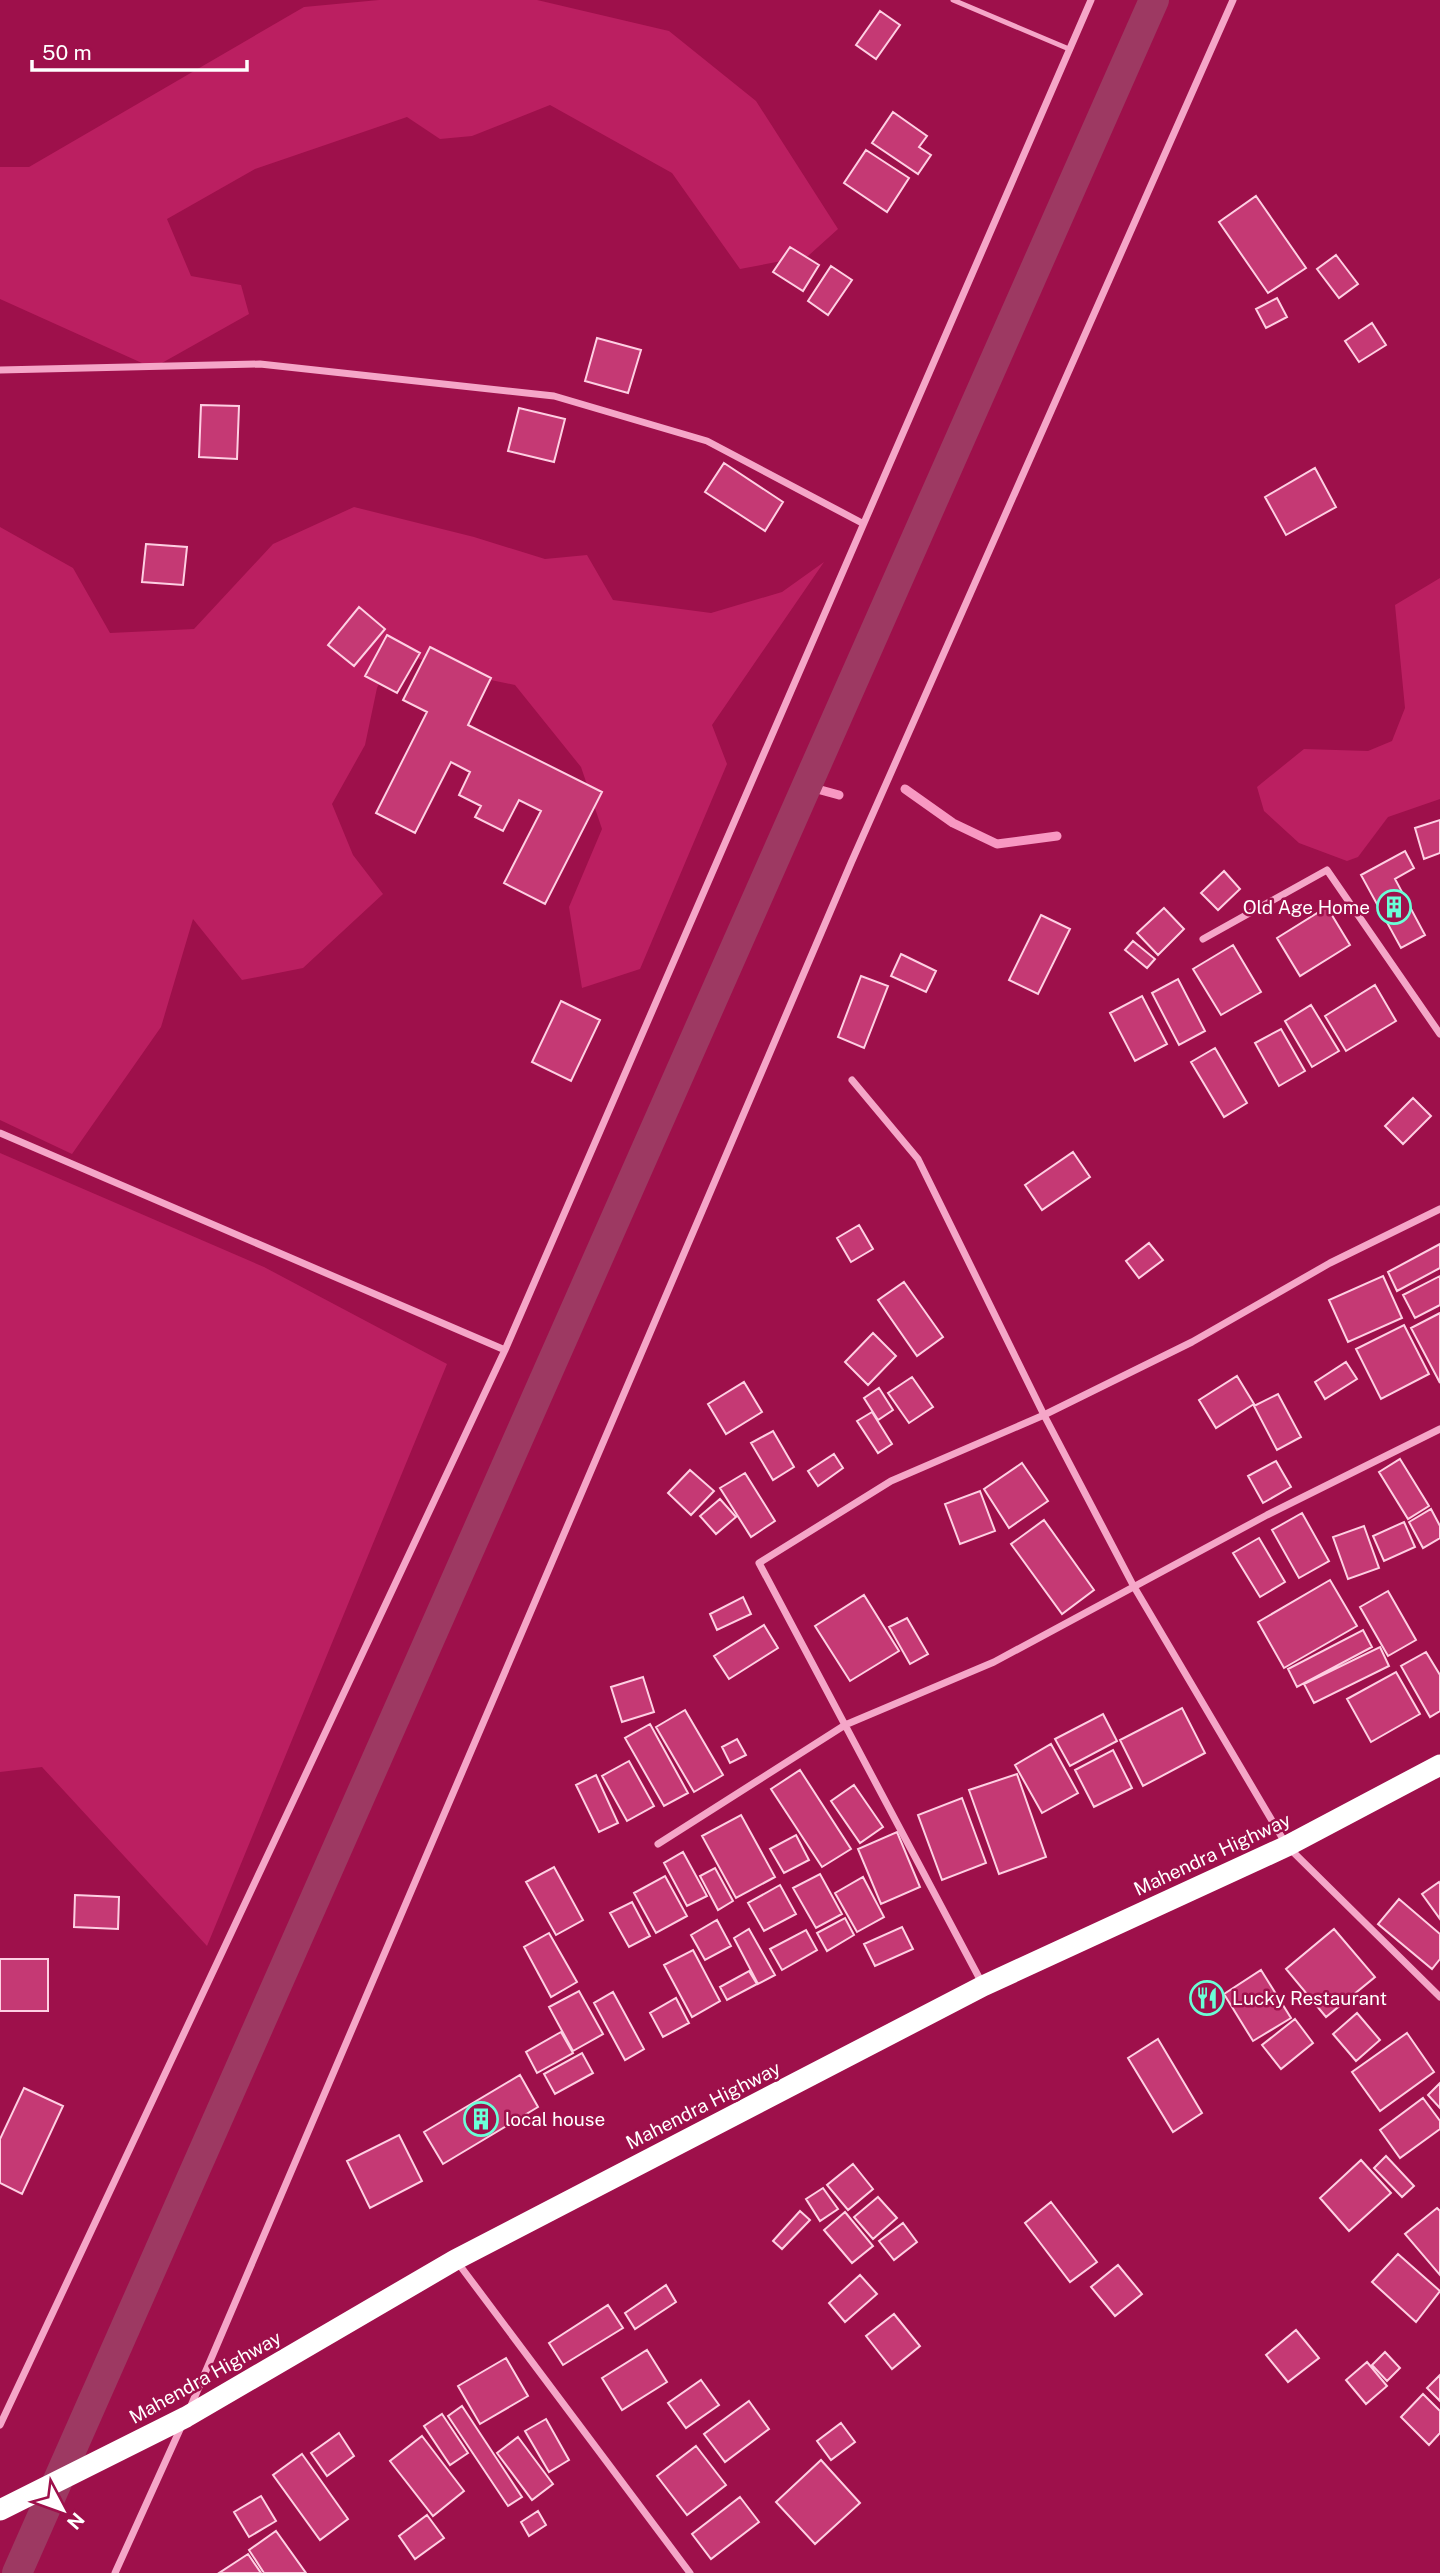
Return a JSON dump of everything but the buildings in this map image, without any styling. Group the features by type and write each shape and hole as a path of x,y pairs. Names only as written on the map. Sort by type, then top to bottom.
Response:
{"highway":[{"name":"Mahendra Highway","path":"0,2510 186,2417 455,2260 983,1986 1287,1846 1440,1765"}],"street":[{"path":"0,2425 505,1350 1091,0"},
{"path":"116,2573 186,2417 845,876 1233,0"},
{"path":"0,370 260,364 554,396 706,441 862,523"},
{"path":"1203,939 1327,870 1440,1034"},
{"path":"852,1080 918,1158 1044,1415 1133,1585 1287,1846 1440,1997"},
{"path":"0,1133 505,1350"},
{"path":"983,1986 759,1563 891,1481 1044,1415 1192,1342 1330,1263 1440,1209"},
{"path":"658,1844 845,1725 994,1662 1133,1585 1440,1429"},
{"path":"455,2260 690,2573"}],"lane":[{"path":"953,0 1069,49"}],"shaded area":[{"path":"379,0 537,0 669,31 756,101 838,229 808,256 740,269 672,173 550,105 472,136 440,139 407,117 255,169 167,219 191,276 241,285 249,314 153,368 0,299 0,167 29,167 304,7"},
{"path":"354,507 474,537 545,559 587,555 613,600 711,613 782,592 824,562 712,725 727,764 640,969 582,988 569,907 602,829 581,767 515,685 452,672 395,649 377,688 365,745 332,804 353,855 383,894 303,968 242,980 193,919 161,1027 72,1154 0,1120 0,527 73,568 110,633 194,629 273,544"},
{"path":"1440,578 1440,799 1388,817 1358,857 1347,861 1299,843 1264,811 1257,787 1304,749 1368,751 1392,741 1405,708 1395,605"},
{"path":"0,1153 264,1267 447,1364 207,1946 42,1767 0,1772"}],"waterway":[{"path":"17,2573 1154,0"},
{"path":"806,786 839,795"},
{"path":"905,789 953,823 997,844 1057,836"}],"place":[{"name":"Old Age Home","path":"1394,907"},
{"name":"Lucky Restaurant","path":"1207,1998"},
{"name":"local house","path":"481,2119"}]}
